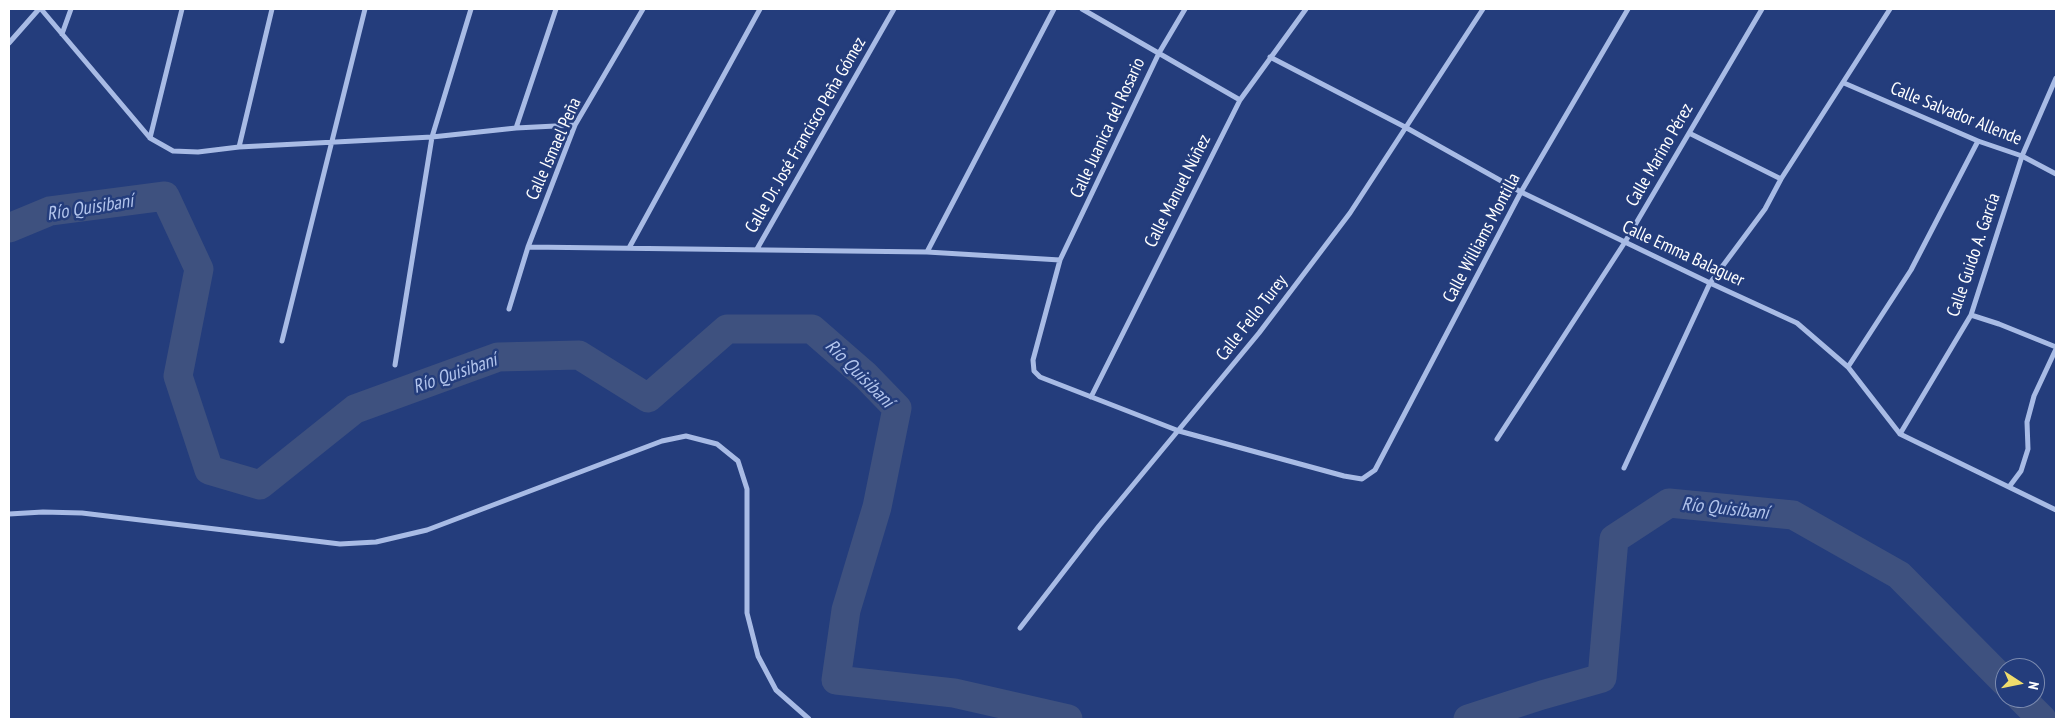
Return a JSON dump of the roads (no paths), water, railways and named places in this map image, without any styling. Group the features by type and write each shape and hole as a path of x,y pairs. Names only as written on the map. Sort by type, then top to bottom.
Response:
{"street":[{"path":"9,43 40,9 150,138 173,151 198,152 239,147 432,137 516,128 575,125"},
{"path":"62,34 71,9"},
{"path":"150,138 182,9"},
{"path":"239,147 272,9"},
{"path":"282,341 365,9"},
{"path":"394,365 432,137 471,9"},
{"path":"516,128 556,9"},
{"name":"Calle Ismael Peña","path":"509,308 528,247 575,125 643,9"},
{"path":"629,248 760,9"},
{"name":"Calle Dr. José Francisco Peña Gómez","path":"757,249 894,9"},
{"path":"927,252 1054,9"},
{"path":"1082,9 1240,100"},
{"name":"Calle Juanica del Rosario","path":"1091,397 1040,377 1034,371 1033,360 1060,260 1159,53 1185,9"},
{"name":"Calle Manuel Núñez","path":"1091,397 1240,100 1306,9"},
{"name":"Calle Fello Turey","path":"1020,628 1100,526 1259,334 1350,213 1483,9"},
{"name":"Calle Williams Montilla","path":"1179,431 1344,476 1362,479 1375,470 1521,192 1628,9"},
{"name":"Calle Marino Pérez","path":"1497,440 1625,242 1762,9"},
{"path":"1624,468 1710,283 1764,209 1781,178 1890,9"},
{"name":"Calle Emma Balaguer","path":"1270,57 1406,127 1521,192 1797,323 1848,366 1900,434 2056,508"},
{"name":"Calle Guido A. García","path":"1900,434 1971,316 2022,156 2056,78"},
{"name":"Calle Salvador Allende","path":"1844,83 1978,141 2022,156 2056,174"},
{"path":"1689,133 1781,178"},
{"path":"1848,366 1911,270 1978,141"},
{"path":"528,247 927,252 1060,260"},
{"path":"1971,316 1999,324 2056,348 2034,396 2027,422 2028,450 2021,471 2009,487"},
{"path":"1091,397 1179,431"},
{"path":"9,514 42,512 82,513 340,544 376,542 426,530 662,441 686,436 717,444 738,461 747,489 747,613 758,656 776,690 808,719"}],"waterway":[{"name":"Río Quisibaní","path":"9,228 50,211 165,196 199,269 178,376 209,470 260,485 355,409 498,357 579,355 648,398 727,329 812,329 866,376 897,408 877,507 846,610 836,680 954,693 1068,719"},
{"name":"Río Quisibaní","path":"1468,719 1602,678 1614,539 1669,503 1793,515 1899,575 1995,672"},
{"name":"Río Quisibaní","path":"2031,708 2042,719"}]}
